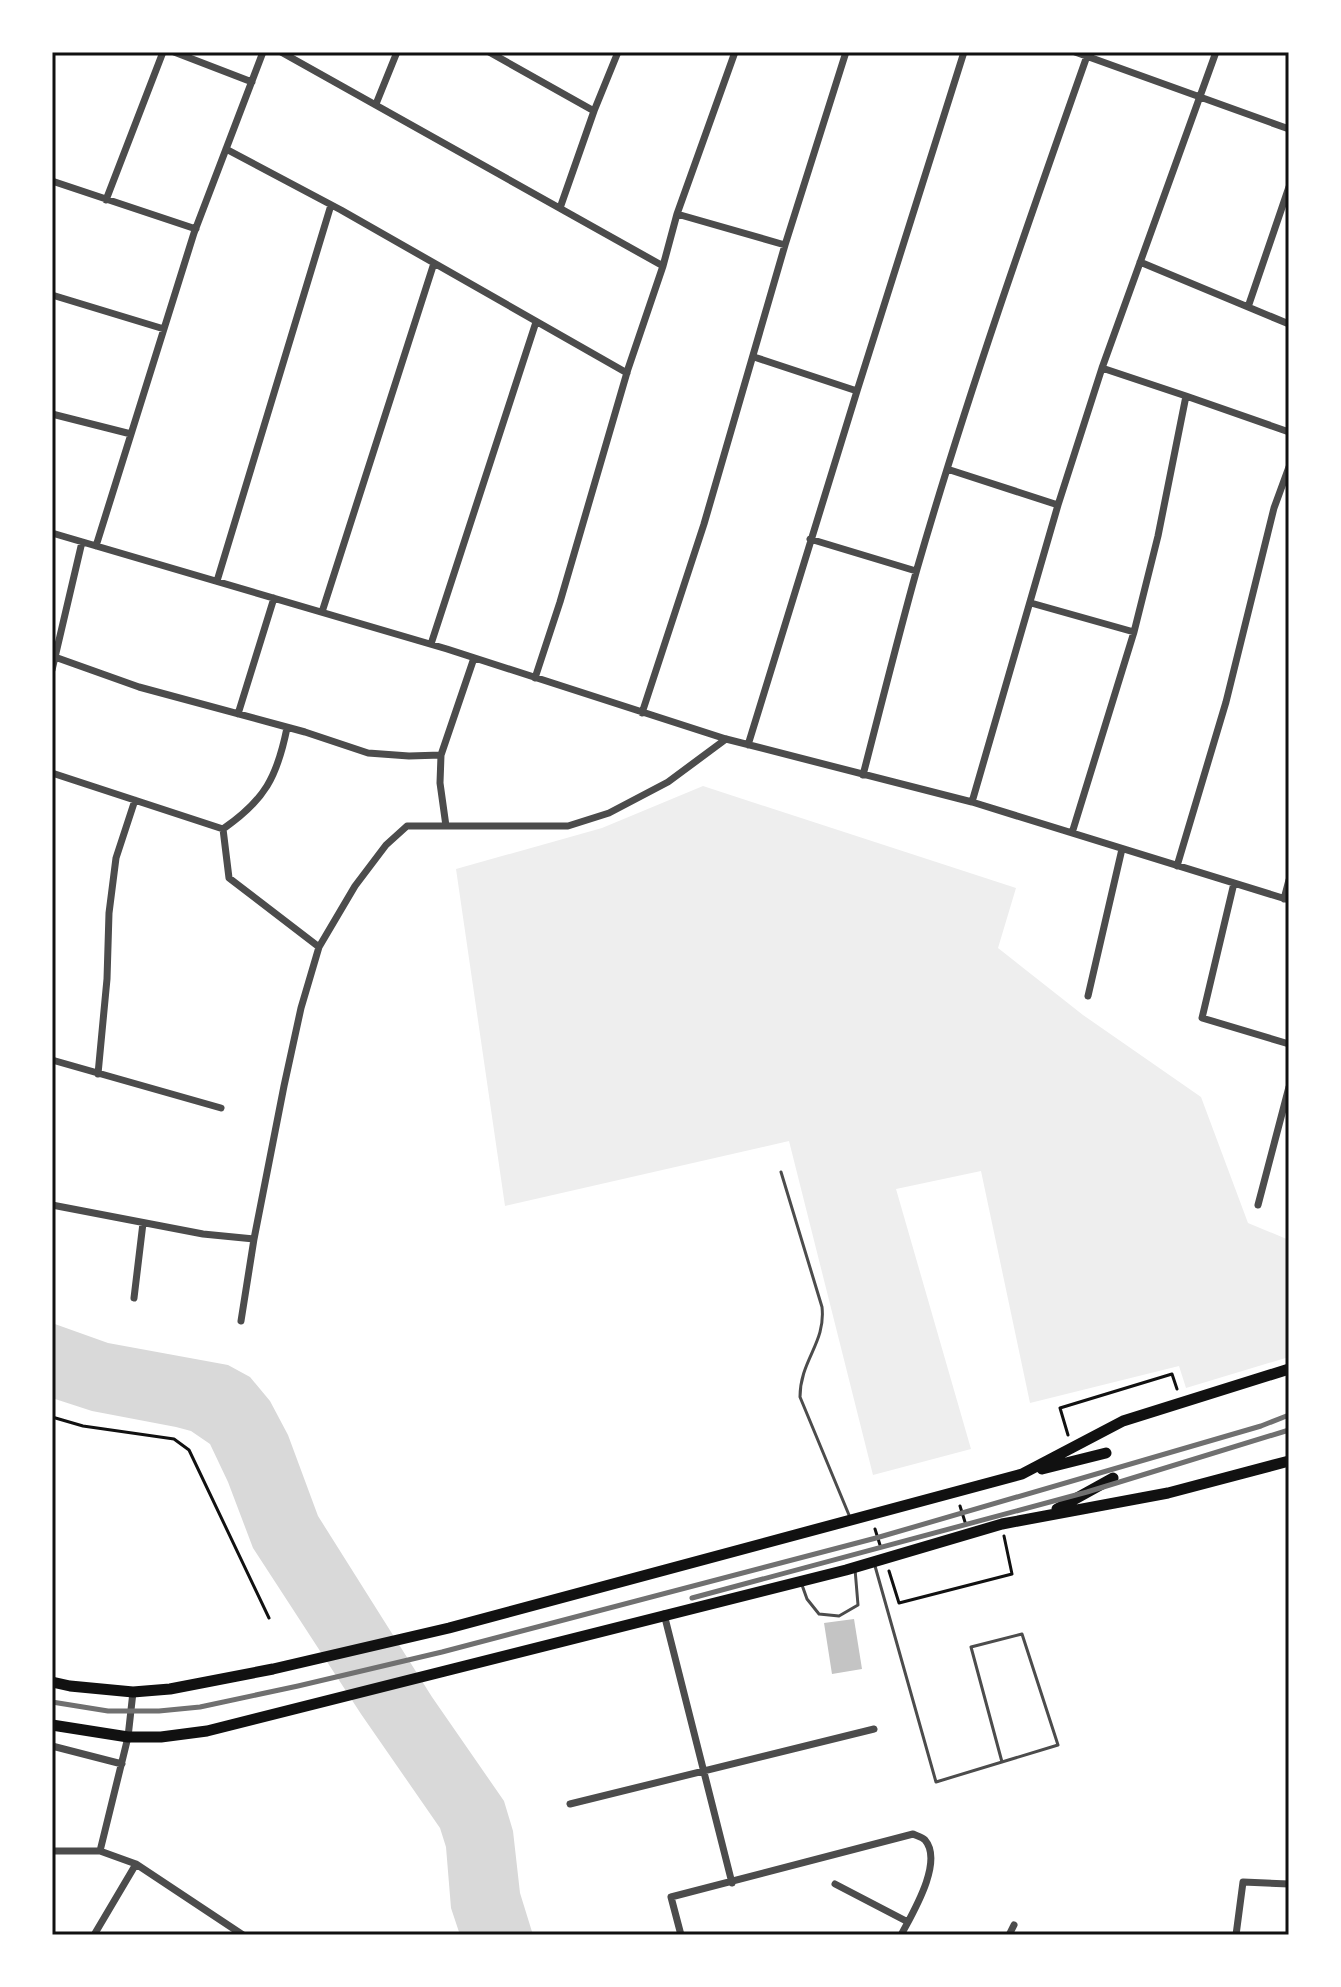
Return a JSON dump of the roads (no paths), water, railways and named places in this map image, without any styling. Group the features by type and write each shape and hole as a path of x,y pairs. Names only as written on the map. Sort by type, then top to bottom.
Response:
{"main road":[{"path":"1022,1474 1123,1421 1289,1369"},
{"path":"52,1682 133,1692 170,1689 273,1669 449,1628 1106,1453"},
{"path":"52,1725 128,1737 161,1737 207,1731 855,1568 1002,1524 1168,1493 1289,1461"},
{"path":"1047,1514 1113,1478"}],"street":[{"path":"106,200 163,52"},
{"path":"174,52 252,82"},
{"path":"96,546 196,229 263,52"},
{"path":"281,52 663,266"},
{"path":"376,104 397,52"},
{"path":"489,52 503,56 594,111"},
{"path":"560,208 618,52"},
{"path":"535,678 677,214 735,52"},
{"path":"642,713 704,524 785,245 846,52"},
{"path":"748,745 964,52"},
{"path":"1075,52 1289,129"},
{"path":"972,802 1058,505 1102,368 1216,52"},
{"path":"863,775 916,571 947,469 1087,56"},
{"path":"226,149 627,373"},
{"path":"52,181 196,229"},
{"path":"1248,307 1289,187"},
{"path":"217,581 331,205"},
{"path":"677,214 785,245"},
{"path":"1140,262 1289,324"},
{"path":"322,612 434,263"},
{"path":"52,295 164,329"},
{"path":"431,644 536,322"},
{"path":"754,357 857,391"},
{"path":"1102,368 1289,432"},
{"path":"1072,833 1134,632 1158,536 1186,396"},
{"path":"52,414 131,434"},
{"path":"1177,866 1230,688 1274,508 1289,467"},
{"path":"947,469 1058,505"},
{"path":"52,533 431,644 726,739 972,802 1286,899 1289,880"},
{"path":"810,539 916,571"},
{"path":"52,670 82,542"},
{"path":"238,714 274,598"},
{"path":"1031,603 1134,632"},
{"path":"53,657 139,687 368,753 441,755"},
{"path":"446,826 440,783 441,755 474,658"},
{"path":"223,829 247,813 274,778 287,728"},
{"path":"241,1321 254,1239 301,1008 319,947 355,886 386,845 407,826 568,826 609,813 668,782 726,739"},
{"path":"52,773 223,829"},
{"path":"98,1074 115,866 135,800"},
{"path":"223,829 229,878 319,947"},
{"path":"1088,996 1122,849"},
{"path":"1234,883 1202,1018 1289,1044"},
{"path":"52,1060 221,1108"},
{"path":"1258,1205 1289,1087"},
{"path":"52,1205 203,1234 254,1239"},
{"path":"134,1298 143,1223"},
{"path":"664,1614 732,1883"},
{"path":"100,1851 128,1737 133,1692"},
{"path":"570,1804 874,1729"},
{"path":"52,1746 122,1764"},
{"path":"681,1935 671,1897 913,1834 925,1841 931,1856 930,1873 901,1935"},
{"path":"52,1851 100,1851 136,1864 243,1935"},
{"path":"94,1935 136,1864"},
{"path":"1236,1935 1243,1882 1289,1884"},
{"path":"835,1884 908,1922"},
{"path":"1009,1935 1014,1925"}],"lane":[{"path":"781,1172 822,1307 823,1324 803,1371 800,1397 851,1520"},
{"path":"874,1562 936,1782 1002,1762 1058,1745 1022,1634 971,1647 1002,1762"},
{"path":"801,1581 807,1599 819,1614 839,1616 858,1605 855,1568"}],"railway":[{"path":"52,1702 108,1711 159,1711 200,1707 298,1686 442,1652 876,1538 1261,1426 1289,1415"},
{"path":"692,1598 1087,1492 1289,1430"}]}
